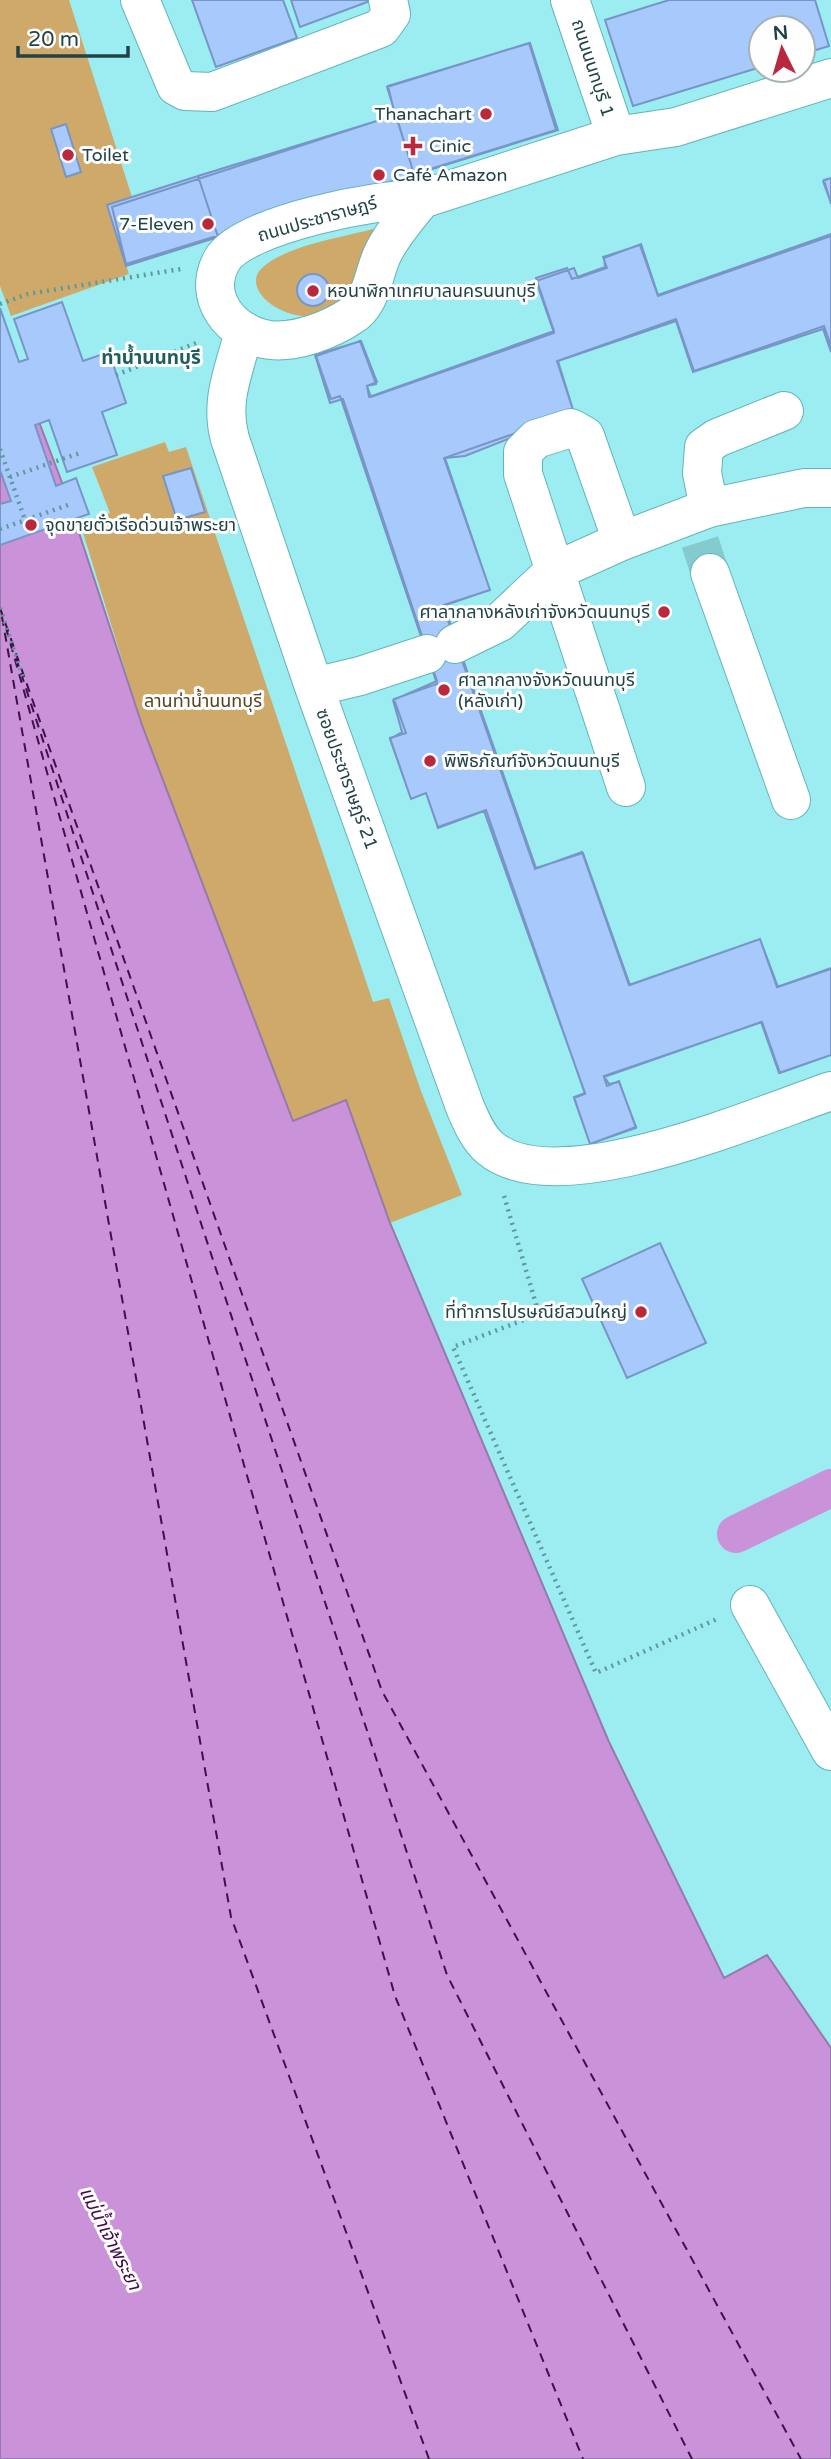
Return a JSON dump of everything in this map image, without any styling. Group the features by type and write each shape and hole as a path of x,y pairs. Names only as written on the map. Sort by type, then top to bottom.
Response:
{"main road":[{"path":"140,0 176,86 197,93 212,92 381,28 391,14 388,0"},
{"name":"ถนนนนทบุรี 1","path":"576,2 616,136"},
{"path":"616,136 831,65"},
{"name":"ถนนประชาราษฎร์","path":"223,258 240,243 350,206 393,199 422,199 616,136 676,127 831,78"},
{"name":"ถนนประชาราษฎร์","path":"240,329 270,340 298,339 353,316 366,300 383,252 422,199"},
{"path":"223,258 214,281 215,296 240,329"},
{"name":"ซอยประชาราษฎร์ 21","path":"240,329 228,386 226,426 314,687 465,1107 490,1148"},
{"path":"784,411 717,438 704,447 702,534 791,800"},
{"path":"622,541 585,436 571,428 536,439 523,452 523,474 553,572 626,786"},
{"path":"314,687 360,676 441,649 500,622 553,572 622,541 702,534 804,488 831,488"},
{"path":"490,1148 511,1159 559,1168 632,1158 831,1091"},
{"path":"750,1605 831,1751"}],"path":[{"path":"0,304 28,294 148,276 223,258"},
{"path":"116,374 240,329"},
{"path":"0,449 25,520"},
{"path":"10,477 80,453"},
{"path":"0,528 68,505"},
{"path":"0,608 24,680"},
{"path":"490,1148 539,1314 453,1347 596,1673 750,1605"}],"green space":[{"path":"0,0 69,0 132,197 107,205 129,274 11,316 0,286"},
{"path":"377,228 353,292 333,311 315,316 297,315 281,310 259,291 256,280 261,269 285,254"},
{"name":"ลานท่าน้ำนนทบุรี","path":"165,442 169,452 186,447 373,1002 389,998 421,1091 462,1195 390,1223 346,1100 293,1122 142,725 80,523 110,513 92,467"}],"water":[{"name":"แม่น้ำเจ้าพระยา","path":"0,319 66,493 142,725 293,1121 346,1100 390,1223 609,1742 724,1978 767,1955 831,2048 831,2459 0,2459"}],"building":[{"path":"192,0 283,0 297,38 216,67"},
{"path":"291,0 370,0 370,1 300,27"},
{"path":"669,0 815,0 829,46 817,50 817,14 747,14 747,71 633,106 605,20"},
{"path":"529,43 556,130 414,174 387,87"},
{"path":"530,43 558,130 126,264 112,207 395,115 388,86"},
{"path":"396,115 414,174 218,237 198,176"},
{"name":"Toilet","path":"66,124 81,172 66,177 51,129"},
{"name":"Toilet","path":"66,124 81,172 66,177 51,129"},
{"path":"198,176 218,237 126,266 107,205"},
{"path":"831,178 831,203 823,181"},
{"path":"831,178 831,204 824,180"},
{"name":"ศาลากลางจังหวัดนนทบุรี (หลังเก่า)","path":"831,234 831,352 823,329 693,372 676,321 558,361 574,413 465,456 445,458 490,590 444,605 536,868 583,853 630,985 760,939 778,987 831,969 831,1055 780,1073 762,1022 604,1076 609,1084 619,1082 636,1127 590,1144 574,1097 585,1093 484,811 438,828 426,793 411,799 390,739 402,732 393,700 437,681 343,399 330,403 315,355 361,341 377,382 367,386 369,397 554,331 536,278 567,268 572,279 605,267 604,258 641,244 658,295"},
{"name":"ศาลากลางจังหวัดนนทบุรี (หลังเก่า)","path":"831,236 831,346 824,326 694,371 676,319 557,361 574,413 444,458 490,590 443,606 535,869 582,852 629,985 760,939 777,987 831,968 831,1055 779,1073 761,1022 604,1077 607,1086 619,1081 636,1128 590,1144 574,1098 585,1094 486,810 438,827 426,793 411,799 390,738 406,733 394,699 437,684 340,396 331,399 316,356 360,341 376,384 367,386 371,397 554,333 536,281 574,268 578,278 607,268 603,257 640,245 658,296"},
{"name":"หอนาฬิกาเทศบาลนครนนทบุรี","path":"313,274 324,279 329,290 324,301 313,306 302,301 297,290 302,279"},
{"path":"62,302 83,361 109,352 126,403 102,412 117,455 67,472 49,420 35,425 56,486 76,478 89,514 0,545 0,504 11,501 0,470 0,308 19,362 28,359 14,319"},
{"path":"191,468 205,512 177,520 163,476"},
{"path":"660,1243 706,1343 627,1378 582,1279"}],"waterway":[{"path":"736,1534 831,1488"}],"ferry route":[{"path":"0,608 382,1691 801,2459"},
{"path":"2,617 231,1917 429,2459"},
{"path":"6,628 395,1996 583,2459"},
{"path":"16,658 447,1975 692,2459"}],"tunnel":[{"path":"700,542 710,573"}],"place":[{"name":"Thanachart","path":"486,114"},
{"name":"Cinic","path":"413,146"},
{"name":"Toilet","path":"68,155"},
{"name":"Café Amazon","path":"379,175"},
{"name":"7-Eleven","path":"208,224"},
{"name":"หอนาฬิกาเทศบาลนครนนทบุรี","path":"313,291"},
{"name":"จุดขายตั๋วเรือด่วนเจ้าพระยา","path":"31,525"},
{"name":"ศาลากลางหลังเก่าจังหวัดนนทบุรี","path":"664,612"},
{"name":"ศาลากลางจังหวัดนนทบุรี (หลังเก่า)","path":"444,690"},
{"name":"พิพิธภัณฑ์จังหวัดนนทบุรี","path":"430,761"},
{"name":"ที่ทำการไปรษณีย์สวนใหญ่","path":"641,1312"}],"district":[{"name":"ท่าน้ำนนทบุรี","path":"151,357"}]}
